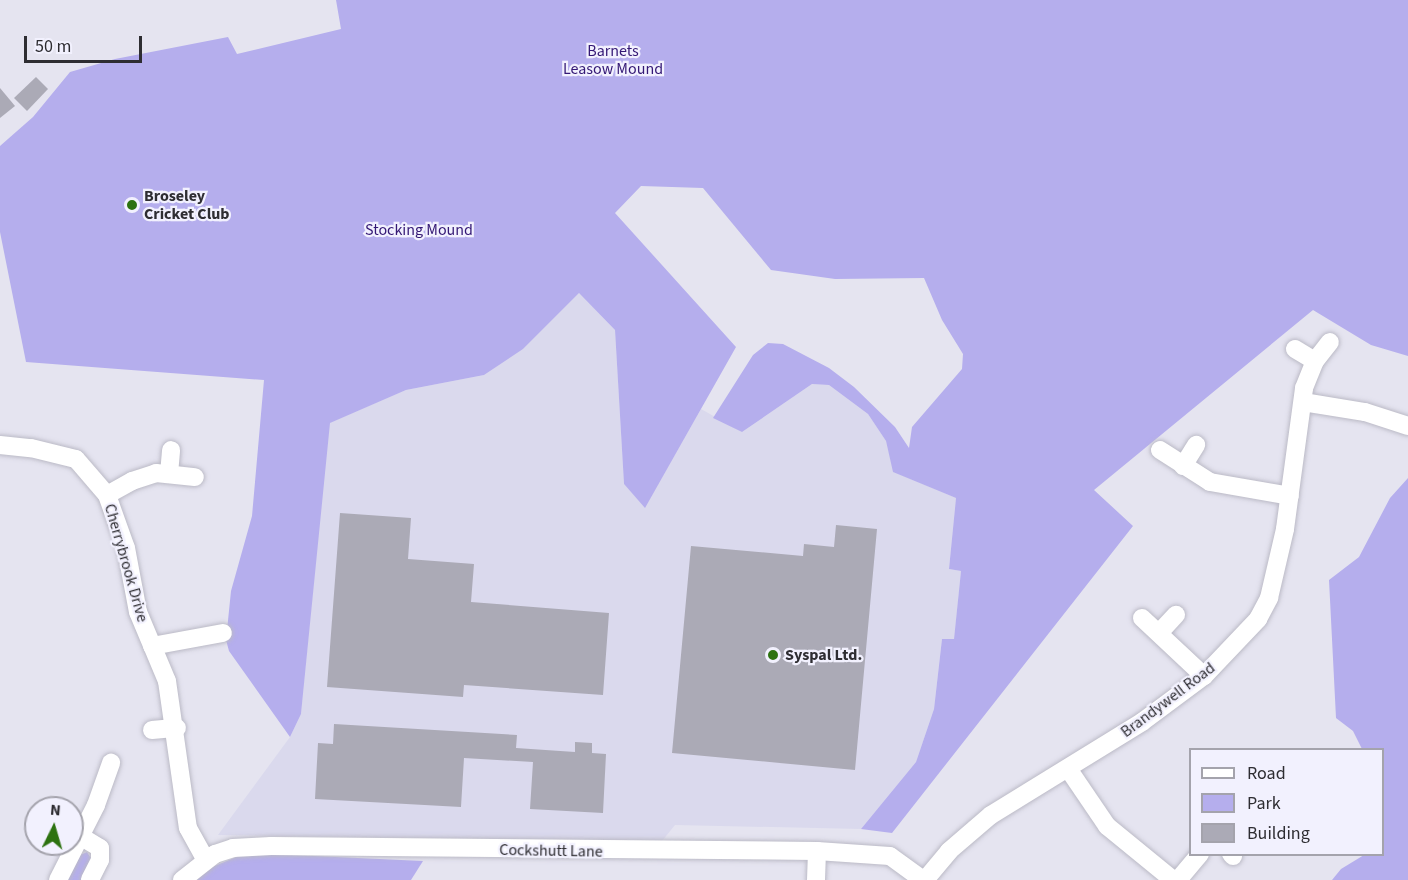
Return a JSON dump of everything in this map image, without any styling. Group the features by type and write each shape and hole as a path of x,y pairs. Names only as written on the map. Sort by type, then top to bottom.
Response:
{"street":[{"name":"Brandywell Road","path":"924,880 949,851 991,815 1069,770 1204,676 1240,640 1269,598 1290,496 1303,402 1315,361 1330,342"},
{"path":"1295,349 1315,361"},
{"path":"1303,402 1365,412 1408,426"},
{"name":"Cherrybrook Drive","path":"0,445 31,448 76,459 107,495 126,548 138,612 167,681 177,728 188,828 205,859"},
{"path":"1183,466 1196,445"},
{"path":"169,474 171,450"},
{"path":"1160,450 1210,482 1290,496"},
{"path":"107,495 132,481 169,474 195,477"},
{"path":"1159,633 1176,615"},
{"path":"1142,618 1204,676"},
{"path":"152,646 223,633"},
{"path":"152,730 177,728"},
{"path":"84,827 111,763"},
{"path":"1069,770 1107,826 1173,880"},
{"path":"84,838 100,848 100,860 90,880"},
{"name":"Cockshutt Lane","path":"182,880 205,859 233,848 270,846 818,851 890,856 924,880"},
{"path":"816,880 818,851"},
{"path":"58,880 70,856"},
{"path":"1178,880 1199,856"}],"shaded area":[{"path":"579,293 615,330 624,484 645,507 701,409 742,432 812,384 829,385 868,414 886,441 894,472 956,498 949,569 961,571 954,640 942,639 934,709 916,762 861,829 675,825 662,841 218,835 290,737 301,714 329,423 406,390 484,375 523,349"}],"green space":[{"path":"336,0 1408,0 1408,356 1371,345 1313,310 1094,490 1133,526 892,833 861,829 916,762 934,709 942,639 954,639 961,571 949,569 956,498 893,472 886,441 868,414 829,385 812,384 742,432 713,418 753,355 768,343 783,344 829,368 854,387 895,427 909,448 912,427 962,369 963,354 942,320 924,278 835,279 771,270 703,188 641,186 615,213 736,347 645,508 624,484 615,330 579,293 523,349 484,375 406,390 330,423 301,714 290,737 229,651 226,640 231,591 252,516 264,380 26,362 0,232 0,146 33,117 70,72 115,59 228,37 237,54 341,29"},
{"path":"1408,478 1408,880 1332,880 1341,869 1362,856 1384,856 1384,748 1362,748 1353,731 1336,718 1329,580 1359,557 1390,498"},
{"path":"87,852 92,860 83,880 67,880 79,856 84,856"},
{"path":"246,853 423,861 411,880 197,880 205,870"}],"building":[{"path":"36,77 48,89 27,111 14,98"},
{"path":"0,88 15,106 0,118"},
{"path":"340,513 411,518 408,559 474,564 471,602 609,613 603,695 464,685 463,697 327,687"},
{"name":"Syspal Ltd.","path":"836,525 877,529 855,770 672,753 691,546 803,556 804,544 834,547"},
{"path":"334,724 517,735 516,748 575,752 575,742 592,743 592,753 606,754 603,813 530,809 533,762 464,758 461,807 315,799 318,743 333,744"}],"place":[{"name":"Broseley Cricket Club","path":"132,205"},
{"name":"Syspal Ltd.","path":"773,655"}],"park label":[{"name":"Barnets Leasow Mound","path":"613,60"},
{"name":"Stocking Mound","path":"419,230"}]}
